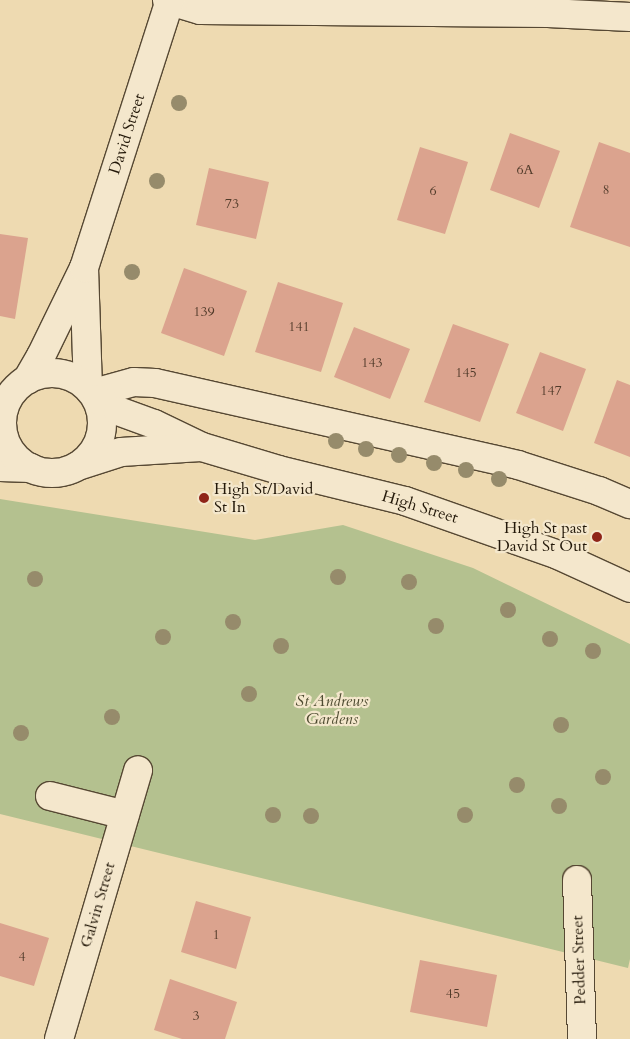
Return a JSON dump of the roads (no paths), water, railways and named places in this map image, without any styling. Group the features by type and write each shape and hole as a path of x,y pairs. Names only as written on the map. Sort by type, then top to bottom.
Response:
{"street":[{"path":"169,0 200,10 548,14 630,17"},
{"name":"David Street","path":"15,384 41,356 84,268 169,0"},
{"name":"David Street","path":"84,268 93,393"},
{"path":"63,373 77,379 93,393 103,422 100,438 93,452 75,467 49,473 11,458 4,437 2,421 15,384 40,374 63,373"},
{"path":"93,393 134,382 155,383 518,465 599,491 630,504"},
{"name":"High Street","path":"93,393 118,411 154,424 202,447 279,470 413,504 558,554 630,588"},
{"name":"High Street","path":"75,467 121,452 202,447"},
{"name":"Galvin Street","path":"59,1039 138,770"},
{"path":"50,796 125,815"},
{"name":"Pedder Street","path":"576,880 582,1039"}],"place":[{"name":"High St/David St In","path":"204,498"},
{"name":"High St past David St Out","path":"597,537"}],"park label":[{"name":"St Andrews Gardens","path":"332,710"}]}
